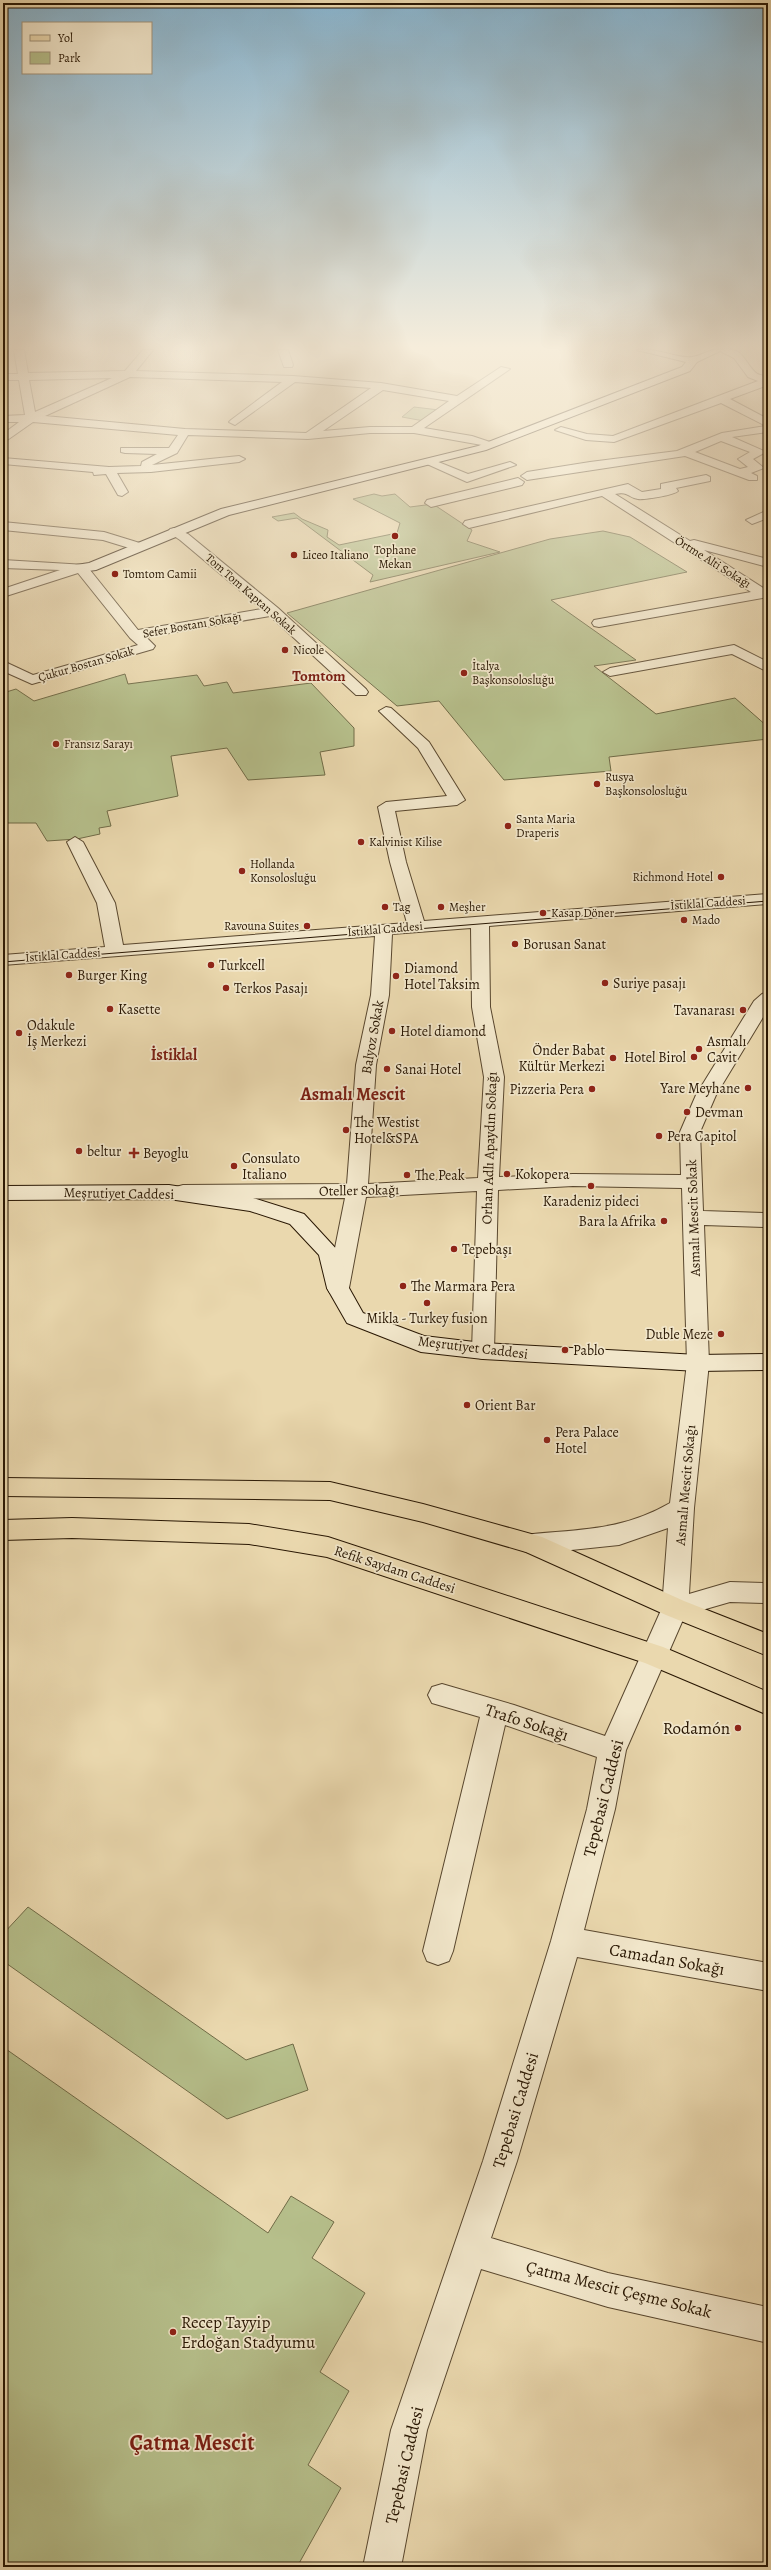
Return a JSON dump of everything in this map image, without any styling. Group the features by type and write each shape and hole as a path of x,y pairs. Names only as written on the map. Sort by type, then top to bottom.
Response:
{"main road":[{"path":"3,1487 330,1491 423,1513 533,1544 675,1608 768,1645"},
{"name":"Refik Saydam Caddesi","path":"3,1530 72,1528 249,1534 328,1547 654,1655 702,1674 768,1704"}],"street":[{"path":"42,477 80,477 109,470 122,492"},
{"path":"3,564 81,568 91,567 215,511 385,470"},
{"path":"3,526 104,536 137,546 225,512 398,470"},
{"path":"448,470 466,478 493,470"},
{"path":"514,470 534,491 556,504"},
{"path":"431,503 522,479 576,470"},
{"path":"731,470 750,479 768,478"},
{"path":"739,473 751,470"},
{"path":"468,524 604,492 628,488 640,496 672,491 665,487 706,479"},
{"name":"Örtme Alti Sokağı","path":"604,492 676,540 766,593"},
{"path":"752,520 768,514"},
{"name":"Tom Tom Kaptan Sokak","path":"174,532 184,537 273,611 361,692"},
{"path":"676,540 768,563"},
{"path":"3,593 34,585 81,568"},
{"path":"81,568 135,635"},
{"path":"599,623 766,593"},
{"name":"Sefer Bostanı Sokağı","path":"135,635 273,611"},
{"name":"Çukur Bostan Sokak","path":"3,665 32,680 148,646 135,635"},
{"path":"610,672 734,649 768,668"},
{"path":"386,711 424,745 457,800 386,807 398,862 417,926"},
{"path":"75,842 106,903 115,951"},
{"name":"İstiklal Caddesi","path":"3,960 768,899"},
{"name":"Orhan Adlı Apaydın Sokağı","path":"480,921 482,1007 494,1077 488,1185 483,1351"},
{"name":"Balyoz Sokak","path":"338,1288 357,1191 366,1065 380,995 384,929"},
{"name":"Asmalı Mescit Sokak","path":"698,1363 690,1132 706,1095 766,1004"},
{"name":"Oteller Sokağı","path":"170,1192 357,1191 573,1180 692,1182"},
{"name":"Meşrutiyet Caddesi","path":"3,1193 170,1192 253,1205 297,1219 329,1253 338,1288 355,1318 420,1344 483,1351 698,1363 768,1362"},
{"path":"693,1218 768,1220"},
{"name":"Asmalı Mescit Sokağı","path":"675,1608 682,1508 698,1363"},
{"path":"533,1544 619,1535 656,1523 682,1508"},
{"path":"675,1608 730,1592 768,1593"},
{"name":"Tepebasi Caddesi","path":"382,2567 409,2430 500,2161 566,1941 601,1809 612,1750 675,1608"},
{"name":"Trafo Sokağı","path":"442,1695 495,1710 612,1750"},
{"path":"438,1951 495,1710"},
{"name":"Camadan Sokağı","path":"566,1941 768,1977"},
{"name":"Çatma Mescit Çeşme Sokak","path":"470,2249 608,2290 768,2325"}],"green space":[{"path":"374,494 382,496 395,494 410,507 433,504 472,530 467,541 500,552 370,582 373,575 297,518 278,521 272,517 294,513 302,519 328,530 327,537 339,545 397,533 400,523 353,499"},
{"path":"603,531 630,537 687,572 551,600 636,660 594,666 656,714 735,698 768,727 768,739 609,757 611,771 504,780 439,701 397,706 287,613 550,539"},
{"path":"125,674 128,684 197,675 204,686 227,682 233,693 311,683 354,728 354,746 320,752 325,775 248,780 227,748 171,756 178,796 107,811 111,826 99,828 100,834 77,839 47,841 36,823 3,823 3,693 16,689 34,701"},
{"path":"28,1907 246,2060 293,2044 308,2090 227,2119 3,1961 3,1934"},
{"name":"Recep Tayyip Erdoğan Stadyumu","path":"3,2047 268,2233 291,2196 334,2222 312,2258 365,2293 320,2372 349,2391 308,2465 341,2488 297,2567 3,2567"}],"tram line":[{"path":"3,962 768,901"}],"place":[{"name":"Tophane Mekan","path":"395,536"},
{"name":"Liceo Italiano","path":"294,555"},
{"name":"Tomtom Camii","path":"115,574"},
{"name":"Nicole","path":"285,650"},
{"name":"İtalya Başkonsolosluğu","path":"464,673"},
{"name":"Fransız Sarayı","path":"56,744"},
{"name":"Rusya Başkonsolosluğu","path":"597,784"},
{"name":"Santa Maria Draperis","path":"508,826"},
{"name":"Kalvinist Kilise","path":"361,842"},
{"name":"Hollanda Konsolosluğu","path":"242,871"},
{"name":"Richmond Hotel","path":"721,877"},
{"name":"Tag","path":"385,907"},
{"name":"Meşher","path":"441,907"},
{"name":"Kasap Döner","path":"543,913"},
{"name":"Mado","path":"684,920"},
{"name":"Ravouna Suites","path":"307,926"},
{"name":"Borusan Sanat","path":"515,944"},
{"name":"Turkcell","path":"211,965"},
{"name":"Burger King","path":"69,975"},
{"name":"Diamond Hotel Taksim","path":"396,976"},
{"name":"Suriye pasajı","path":"605,983"},
{"name":"Terkos Pasajı","path":"226,988"},
{"name":"Kasette","path":"110,1009"},
{"name":"Tavanarası","path":"743,1010"},
{"name":"Hotel diamond","path":"392,1031"},
{"name":"Odakule İş Merkezi","path":"19,1033"},
{"name":"Asmalı Cavit","path":"699,1049"},
{"name":"Hotel Birol","path":"694,1057"},
{"name":"Önder Babat Kültür Merkezi","path":"613,1058"},
{"name":"Sanai Hotel","path":"387,1069"},
{"name":"Yare Meyhane","path":"748,1088"},
{"name":"Pizzeria Pera","path":"592,1089"},
{"name":"Devman","path":"687,1112"},
{"name":"The Westist Hotel&SPA","path":"346,1130"},
{"name":"Pera Capitol","path":"659,1136"},
{"name":"beltur","path":"79,1151"},
{"name":"Beyoglu","path":"134,1153"},
{"name":"Consulato Italiano","path":"234,1166"},
{"name":"Kokopera","path":"507,1174"},
{"name":"The Peak","path":"407,1175"},
{"name":"Karadeniz pideci","path":"591,1186"},
{"name":"Bara la Afrika","path":"664,1221"},
{"name":"Tepebaşı","path":"454,1249"},
{"name":"The Marmara Pera","path":"403,1286"},
{"name":"Mikla - Turkey fusion","path":"427,1303"},
{"name":"Duble Meze","path":"721,1334"},
{"name":"Pablo","path":"565,1350"},
{"name":"Orient Bar","path":"467,1405"},
{"name":"Pera Palace Hotel","path":"547,1440"},
{"name":"Rodamón","path":"738,1728"},
{"name":"Recep Tayyip Erdoğan Stadyumu","path":"173,2332"}],"district":[{"name":"Tomtom","path":"319,676"},
{"name":"İstiklal","path":"174,1054"},
{"name":"Asmalı Mescit","path":"353,1094"},
{"name":"Çatma Mescit","path":"192,2442"}]}
